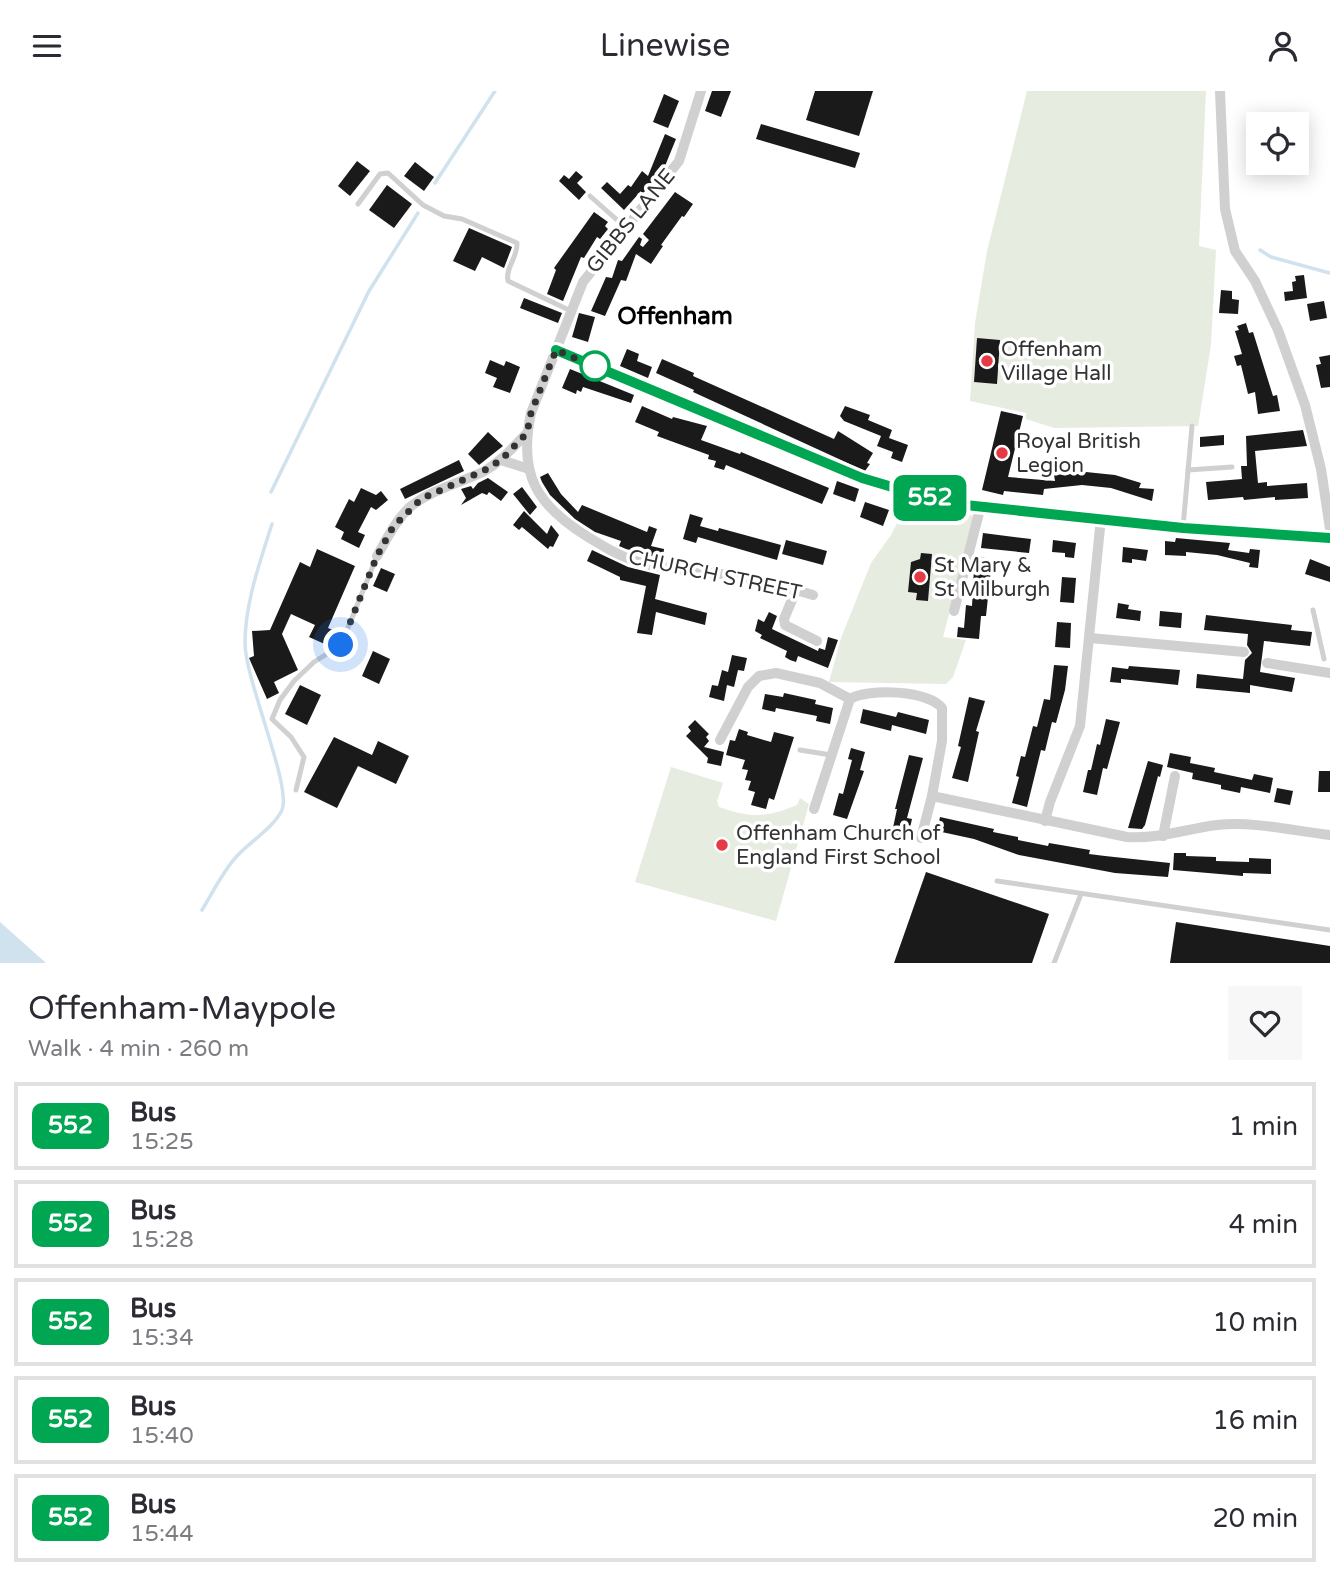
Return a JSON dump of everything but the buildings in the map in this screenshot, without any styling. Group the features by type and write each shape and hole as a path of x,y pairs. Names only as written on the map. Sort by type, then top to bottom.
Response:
{"street":[{"name":"GIBBS LANE","path":"556,350 583,282 679,161 701,91"},
{"path":"1220,91 1225,209 1235,251 1255,281 1278,330 1305,405 1321,469 1330,529"},
{"path":"556,350 873,482 946,503 1183,528 1330,538"},
{"name":"CHURCH STREET","path":"556,350 531,413 527,433 529,469 533,485 552,512 565,523 625,558 661,566 742,577 813,595"},
{"path":"377,556 393,527 409,508 421,499 501,460 527,433"},
{"path":"501,460 529,469"},
{"path":"954,611 981,505"},
{"path":"1045,821 1076,739 1084,702 1101,518"},
{"path":"967,558 986,563"},
{"path":"796,590 784,619 785,625 817,641"},
{"path":"1090,638 1244,652"},
{"path":"1267,663 1330,673"},
{"path":"720,740 748,687 759,676 776,673 820,683 850,699"},
{"path":"814,809 850,699 869,692 917,694 938,702 943,708 944,724 932,796 921,838"},
{"path":"1163,836 1175,776"},
{"path":"932,796 1127,837 1163,836 1216,825 1240,824 1330,835"}],"lane":[{"path":"358,204 380,174 388,173 423,205 444,216 462,219 517,243 518,251 506,275 508,281 571,311"},
{"path":"590,196 625,227"},
{"path":"1183,528 1192,426"},
{"path":"1188,470 1232,467"},
{"path":"296,790 304,757 290,737 272,719 280,700 294,681 314,662 341,645 377,556"},
{"path":"1312,610 1324,659"},
{"path":"1320,639 1330,637"},
{"path":"800,750 831,755"},
{"path":"997,881 1330,930"},
{"path":"1054,963 1081,894"}],"shaded area":[{"path":"1027,91 1206,91 1199,246 1216,250 1211,345 1198,426 1054,428 1026,419 1026,413 970,401 975,323 987,251"},
{"path":"908,502 975,516 943,637 966,640 953,677 946,684 829,682 841,638 871,563 891,535"},
{"name":"Offenham Church of England First School","path":"671,767 723,783 717,801 719,807 730,811 749,815 767,814 797,805 800,798 809,804 776,921 635,882"}],"water":[{"path":"0,922 46,963 0,963"}],"waterway":[{"path":"435,183 495,91"},
{"path":"271,492 369,291 418,213"},
{"path":"1260,250 1271,257 1330,273"},
{"path":"202,910 232,862 282,810 283,797 275,756 252,681 245,643 250,598 272,524"}],"bus line":[{"name":"552","path":"556,350 862,478 946,503 1183,528 1330,538"}],"place":[{"name":"Offenham Village Hall","path":"987,361"},
{"name":"Royal British Legion","path":"1002,453"},
{"name":"St Mary & St Milburgh","path":"920,577"},
{"name":"Offenham Church of England First School","path":"722,845"}],"district":[{"name":"Offenham","path":"675,316"}],"route":[{"path":"341,645 377,556 393,527 409,508 421,499 501,460 527,433 531,413 556,350 605,371 595,366"}]}
